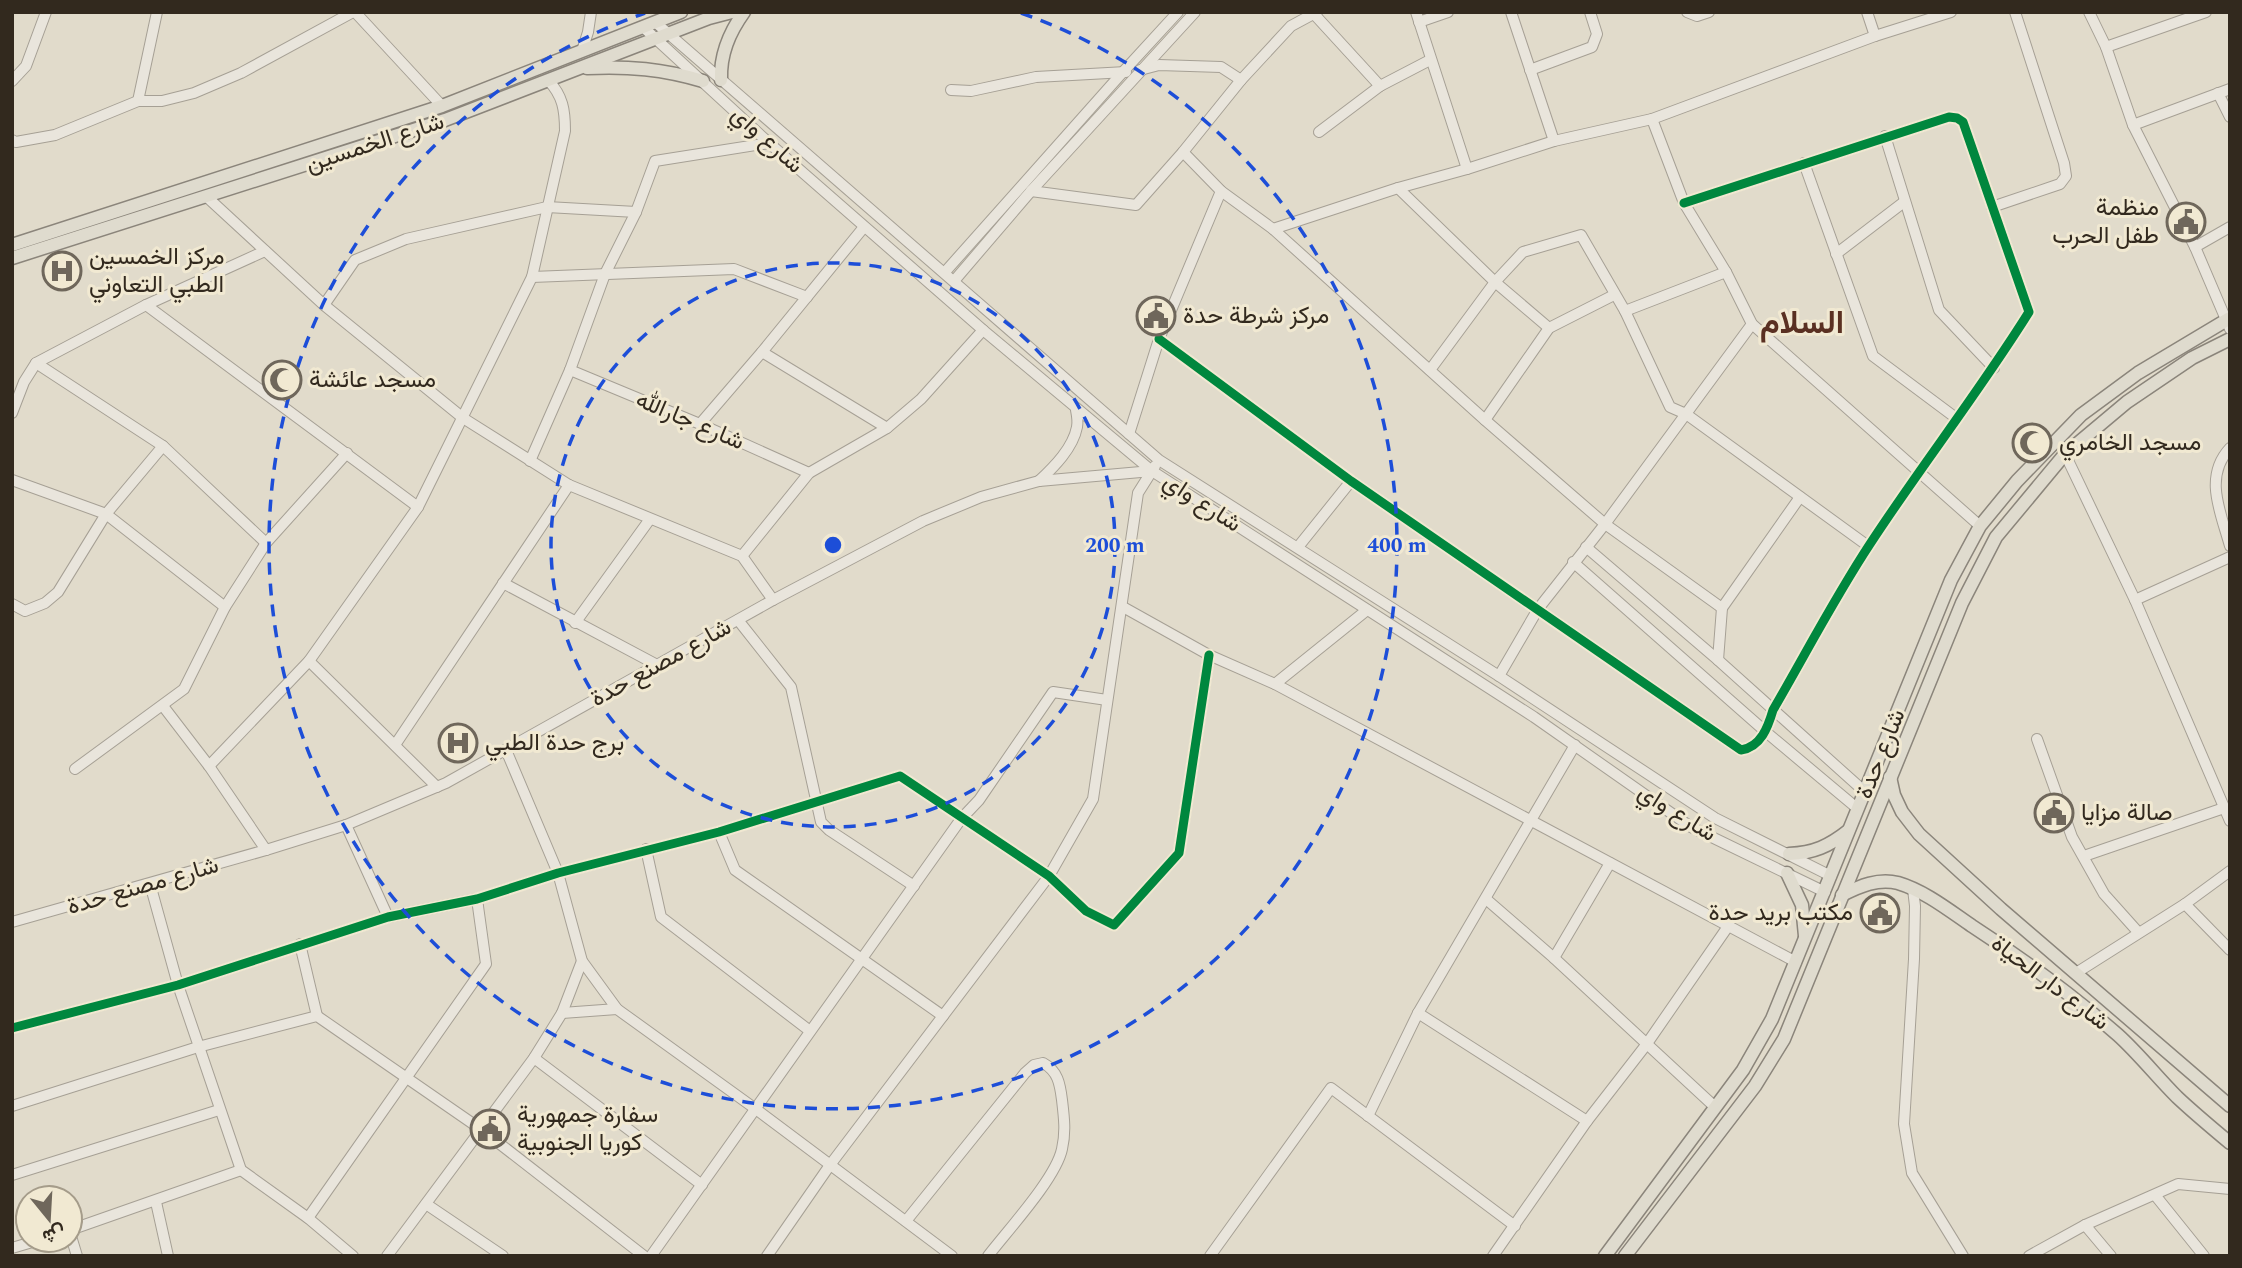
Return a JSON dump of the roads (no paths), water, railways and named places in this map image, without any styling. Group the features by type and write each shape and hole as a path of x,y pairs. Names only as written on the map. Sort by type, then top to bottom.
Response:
{"main road":[{"name":"شارع الخمسين","path":"12,245 442,106 681,12"},
{"name":"شارع الخمسين","path":"12,258 208,198 445,120 709,18 732,12"},
{"path":"721,80 722,58 727,43 744,12"},
{"path":"576,69 640,67 703,81"},
{"path":"245,171 250,184"},
{"name":"شارع حدة","path":"1605,1256 1743,1070 1772,1019 1951,580 1980,526 2017,481 2081,415 2138,373 2228,322"},
{"name":"شارع حدة","path":"1625,1256 1755,1086 1784,1039 1962,603 1996,537 2065,454 2127,402 2192,358 2230,339"},
{"path":"1980,526 1996,537"},
{"name":"شارع دار الحياة","path":"1889,777 1902,812 1919,834 2230,1106"},
{"path":"1789,854 1805,854 1824,848 1848,831"},
{"path":"1787,873 1802,905 1806,939"},
{"name":"شارع دار الحياة","path":"1842,895 1860,886 1880,881 1897,883 1913,889 2028,962 2119,1037 2177,1097 2230,1143"},
{"path":"1796,962 1811,968"},
{"path":"2119,1037 2131,1022"}],"street":[{"path":"12,81 26,66 46,12"},
{"path":"138,101 157,12"},
{"path":"12,140 16,142 55,135 138,101 162,101 194,93 242,73 354,12 442,106"},
{"path":"582,51 591,12"},
{"path":"945,272 1178,12"},
{"path":"954,281 1139,70 1195,12"},
{"path":"1448,12 1417,17 1467,169"},
{"path":"1511,12 1554,141"},
{"path":"1530,70 1592,47 1597,34 1590,12"},
{"path":"1687,12 1697,16 1709,12"},
{"path":"1867,12 1875,36"},
{"path":"1273,229 1554,141 1652,118 1875,36 1951,12"},
{"path":"1992,207 2060,184 2066,176 2015,12"},
{"path":"2089,12 2106,47 2133,125 2195,247 2228,322"},
{"path":"2106,47 2206,12"},
{"path":"1031,191 1136,205 1241,80 1291,26 1316,13 1380,86"},
{"name":"شارع واي","path":"649,25 669,34 1159,460 1499,676 1715,818 1831,876"},
{"name":"شارع واي","path":"649,25 656,39 769,143 1076,410 1152,471 1534,717 1691,827 1825,892"},
{"path":"1320,132 1380,86 1430,60"},
{"path":"951,90 971,91 1036,77 1122,73 1159,65 1221,67 1241,80"},
{"path":"209,766 309,661 418,507 463,418 532,277 562,154 565,131 565,108 562,99 559,91 548,80"},
{"path":"2133,125 2230,89"},
{"path":"2218,93 2230,117"},
{"path":"1159,339 1351,481 1741,750 1750,749 1766,732 1773,710 1868,546 1956,418 1994,368 2029,312 1963,122 1957,118 1949,117 1885,136 1684,203"},
{"path":"1652,118 1684,203 1726,272 1752,324 1980,526"},
{"path":"1885,136 1939,310 1994,368"},
{"path":"530,461 655,161 769,143"},
{"path":"1183,152 1221,191 1273,229 1605,524 1722,608"},
{"path":"1804,163 1872,356 1956,418"},
{"path":"820,187 831,175"},
{"path":"1398,188 1495,282 1549,328"},
{"path":"1129,434 1159,339 1221,191"},
{"path":"208,198 324,305 463,418 569,485 742,556 773,600"},
{"path":"1836,254 1904,202"},
{"path":"324,305 355,260 406,239 547,207 636,212"},
{"path":"700,424 864,227"},
{"path":"2195,247 2230,227"},
{"path":"1430,370 1495,282 1523,252 1581,235 1625,312 1670,407 1686,414 1868,546"},
{"path":"12,413 24,383 36,363 146,305 265,251"},
{"path":"532,277 734,269 807,297"},
{"path":"1625,312 1726,272"},
{"path":"1485,420 1549,328 1614,295"},
{"path":"146,305 418,507"},
{"path":"1499,676 1538,609 1605,524 1752,324"},
{"path":"742,556 809,473 887,428 921,399 983,330"},
{"path":"762,352 887,428"},
{"path":"36,363 163,446 266,543"},
{"name":"شارع جارالله","path":"570,370 809,473"},
{"path":"1039,481 1056,465 1069,447 1078,426 1076,410"},
{"path":"12,604 25,611 45,603 58,592 106,513 163,446"},
{"path":"2230,449 2219,461 2215,490 2230,546"},
{"path":"75,769 184,689 225,607 266,543 347,453"},
{"path":"2065,454 2135,600 2230,821"},
{"path":"767,1256 830,1165 1049,876 1093,799 1138,493 1159,460"},
{"name":"شارع مصنع حدة","path":"12,922 346,825 437,787 659,666 773,600 923,521 981,497 1039,481 1152,471"},
{"path":"12,480 106,513 225,607"},
{"path":"1298,547 1351,481"},
{"path":"395,745 569,485"},
{"path":"1718,660 1722,608 1800,497"},
{"path":"575,623 650,519"},
{"path":"1586,547 1718,660 1865,792"},
{"path":"2135,600 2230,557"},
{"path":"1573,562 1858,809"},
{"path":"503,583 659,666"},
{"path":"1123,607 1209,655 1275,684 1796,962"},
{"path":"1275,684 1367,610"},
{"path":"738,620 791,687 821,822 914,886"},
{"path":"1663,640 1675,624"},
{"path":"12,1028 178,985 388,917 477,899 558,873 719,832 900,776 1049,876 1086,911 1114,925 1179,853 1209,655"},
{"path":"309,661 437,787"},
{"path":"651,1256 961,819 979,800 1053,692 1107,699"},
{"path":"1534,717 1542,704"},
{"path":"163,706 209,766 267,850"},
{"path":"2037,739 2072,837 2104,894 2138,932"},
{"path":"1368,1116 1418,1013 1575,745"},
{"path":"506,750 558,873 582,961 617,1009 952,1256"},
{"path":"2084,856 2224,808"},
{"path":"346,825 388,917"},
{"path":"719,832 735,870 943,1016"},
{"path":"646,849 661,917 810,1031"},
{"path":"1554,958 1610,863"},
{"path":"2076,973 2185,904 2230,871"},
{"path":"150,884 178,985 241,1170 308,1218 353,1256"},
{"path":"1913,889 1914,959 1904,1124 1912,1173 1963,1256"},
{"path":"308,1218 486,964 477,899"},
{"path":"1486,899 1716,1107"},
{"path":"2185,904 2230,950"},
{"path":"1493,1256 1729,925"},
{"path":"300,944 317,1016 408,1076 482,1130 644,1256"},
{"path":"387,1256 534,1058 562,1013 582,961"},
{"path":"562,1013 617,1009"},
{"path":"1418,1013 1587,1121"},
{"path":"12,1106 198,1047 317,1016"},
{"path":"534,1058 702,1185"},
{"path":"906,1221 1025,1073 1034,1065 1043,1063 1052,1068 1060,1086 1066,1128 1062,1151 1054,1171 989,1256"},
{"path":"1210,1256 1331,1088 1515,1226"},
{"path":"12,1175 219,1110"},
{"path":"84,1227 241,1170"},
{"path":"2029,1256 2085,1225 2178,1184 2230,1189"},
{"path":"2155,1195 2204,1256"},
{"path":"156,1202 168,1256"},
{"path":"426,1204 503,1256"},
{"path":"2085,1225 2111,1256"}],"place":[{"name":"منظمة طفل الحرب","path":"2186,222"},
{"name":"مركز الخمسين الطبي التعاوني","path":"62,271"},
{"name":"مركز شرطة حدة","path":"1156,316"},
{"name":"مسجد عائشة","path":"282,380"},
{"name":"مسجد الخامري","path":"2032,443"},
{"name":"برج حدة الطبي","path":"458,743"},
{"name":"صالة مزايا","path":"2054,813"},
{"name":"مكتب بريد حدة","path":"1880,913"},
{"name":"سفارة جمهورية كوريا الجنوبية","path":"490,1129"}],"district":[{"name":"السلام","path":"1802,323"}]}
